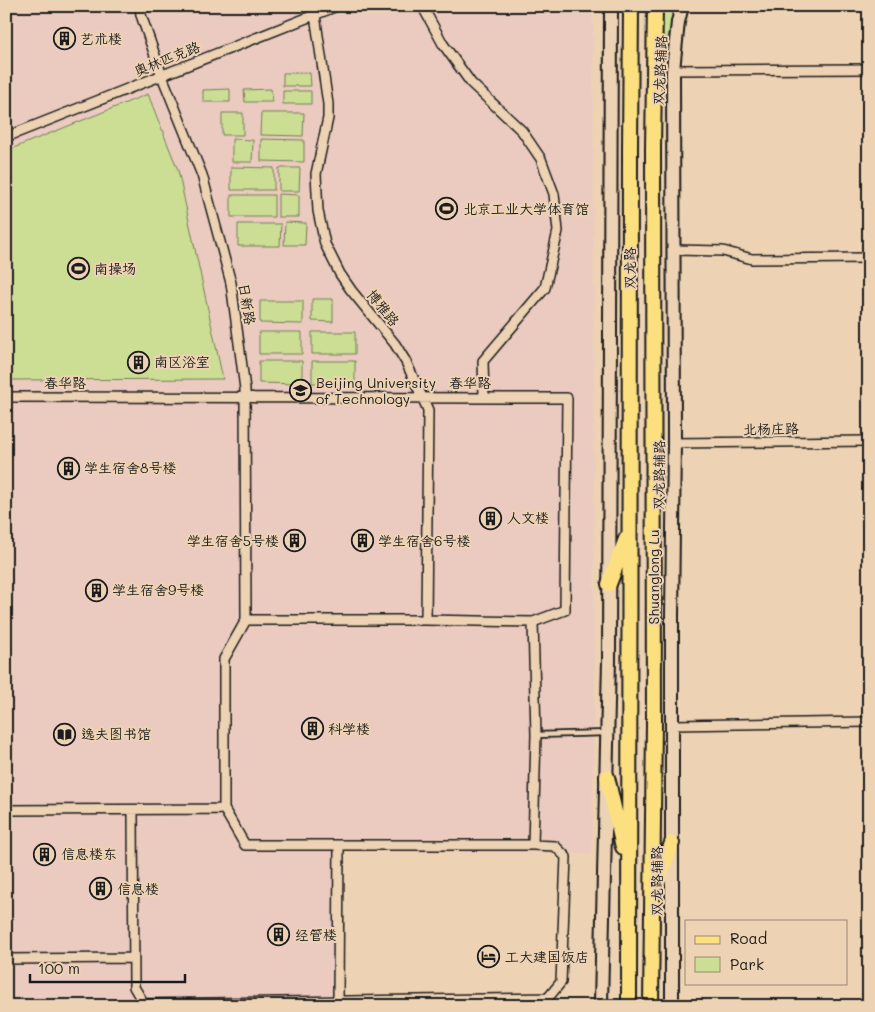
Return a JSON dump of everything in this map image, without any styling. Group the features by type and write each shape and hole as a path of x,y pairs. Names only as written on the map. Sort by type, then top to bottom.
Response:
{"main road":[{"path":"603,1006 601,1003 609,584 611,6"},
{"name":"双龙路","path":"630,529 631,6"},
{"name":"Shuanglong Lu","path":"651,1006 654,724 653,148 655,6"},
{"name":"双龙路辅路","path":"672,1006 673,70 678,22 682,6"},
{"path":"609,584 630,529"},
{"name":"Shuanglong Lu","path":"629,1006 630,529"},
{"path":"606,777 628,870"},
{"path":"651,903 672,843"}],"street":[{"name":"日新路","path":"140,6 141,15 162,76 202,176 231,283 245,398 246,620"},
{"name":"奥林匹克路","path":"6,137 162,76 316,10 337,6"},
{"path":"426,6 425,11 443,44 471,83 522,131 541,159 554,194 558,231 545,288 483,361 484,397"},
{"name":"博雅路","path":"316,10 328,104 328,118 316,174 321,232 340,274 395,344 406,362 428,410 426,620"},
{"path":"673,70 869,69"},
{"path":"674,250 723,251 752,259 869,258"},
{"name":"春华路","path":"6,397 568,398 565,610 534,622"},
{"name":"北杨庄路","path":"674,444 869,441"},
{"path":"133,810 134,987 144,1004 548,998 561,982 566,857 555,846 245,845 224,809 224,659 246,620 534,622 536,735 534,845"},
{"path":"673,725 869,722"},
{"path":"6,810 224,809"},
{"path":"338,1001 339,845"},
{"path":"6,959 134,958"}],"lane":[{"path":"536,735 607,733"}],"shaded area":[{"name":"Beijing University of Technology","path":"6,6 591,6 593,27 594,664 592,853 333,851 333,1006 6,1006"}],"green space":[{"path":"661,6 675,6 668,38 661,38"},
{"path":"283,73 310,73 311,86 283,86"},
{"path":"230,89 230,102 203,102 203,90"},
{"path":"271,89 272,102 245,102 244,90"},
{"path":"283,91 311,91 311,104 283,104"},
{"path":"148,94 178,170 223,379 6,380 6,151"},
{"path":"222,113 243,113 243,135 222,135"},
{"path":"261,113 304,113 303,136 260,135"},
{"path":"232,139 253,140 252,162 232,162"},
{"path":"261,139 304,140 304,162 261,161"},
{"path":"231,167 274,168 274,190 231,190"},
{"path":"279,168 300,168 299,191 279,191"},
{"path":"278,194 299,195 299,217 278,217"},
{"path":"231,195 274,195 274,217 231,217"},
{"path":"285,222 306,223 305,245 284,245"},
{"path":"238,224 281,224 280,246 238,246"},
{"path":"312,299 333,299 333,322 312,321"},
{"path":"260,301 303,301 303,324 260,323"},
{"path":"259,332 302,332 302,354 259,354"},
{"path":"312,332 355,332 355,354 312,354"},
{"path":"259,361 302,361 302,384 259,383"},
{"path":"312,361 355,361 355,384 312,383"}],"place":[{"name":"艺术楼","path":"64,39"},
{"name":"北京工业大学体育馆","path":"447,209"},
{"name":"南操场","path":"78,269"},
{"name":"南区浴室","path":"138,362"},
{"name":"Beijing University of Technology","path":"300,391"},
{"name":"学生宿舍8号楼","path":"68,468"},
{"name":"人文楼","path":"491,518"},
{"name":"学生宿舍5号楼","path":"295,541"},
{"name":"学生宿舍6号楼","path":"362,541"},
{"name":"学生宿舍9号楼","path":"96,590"},
{"name":"科学楼","path":"312,729"},
{"name":"逸夫图书馆","path":"65,734"},
{"name":"信息楼东","path":"45,854"},
{"name":"信息楼","path":"101,889"},
{"name":"经管楼","path":"279,935"},
{"name":"工大建国饭店","path":"489,957"}]}
